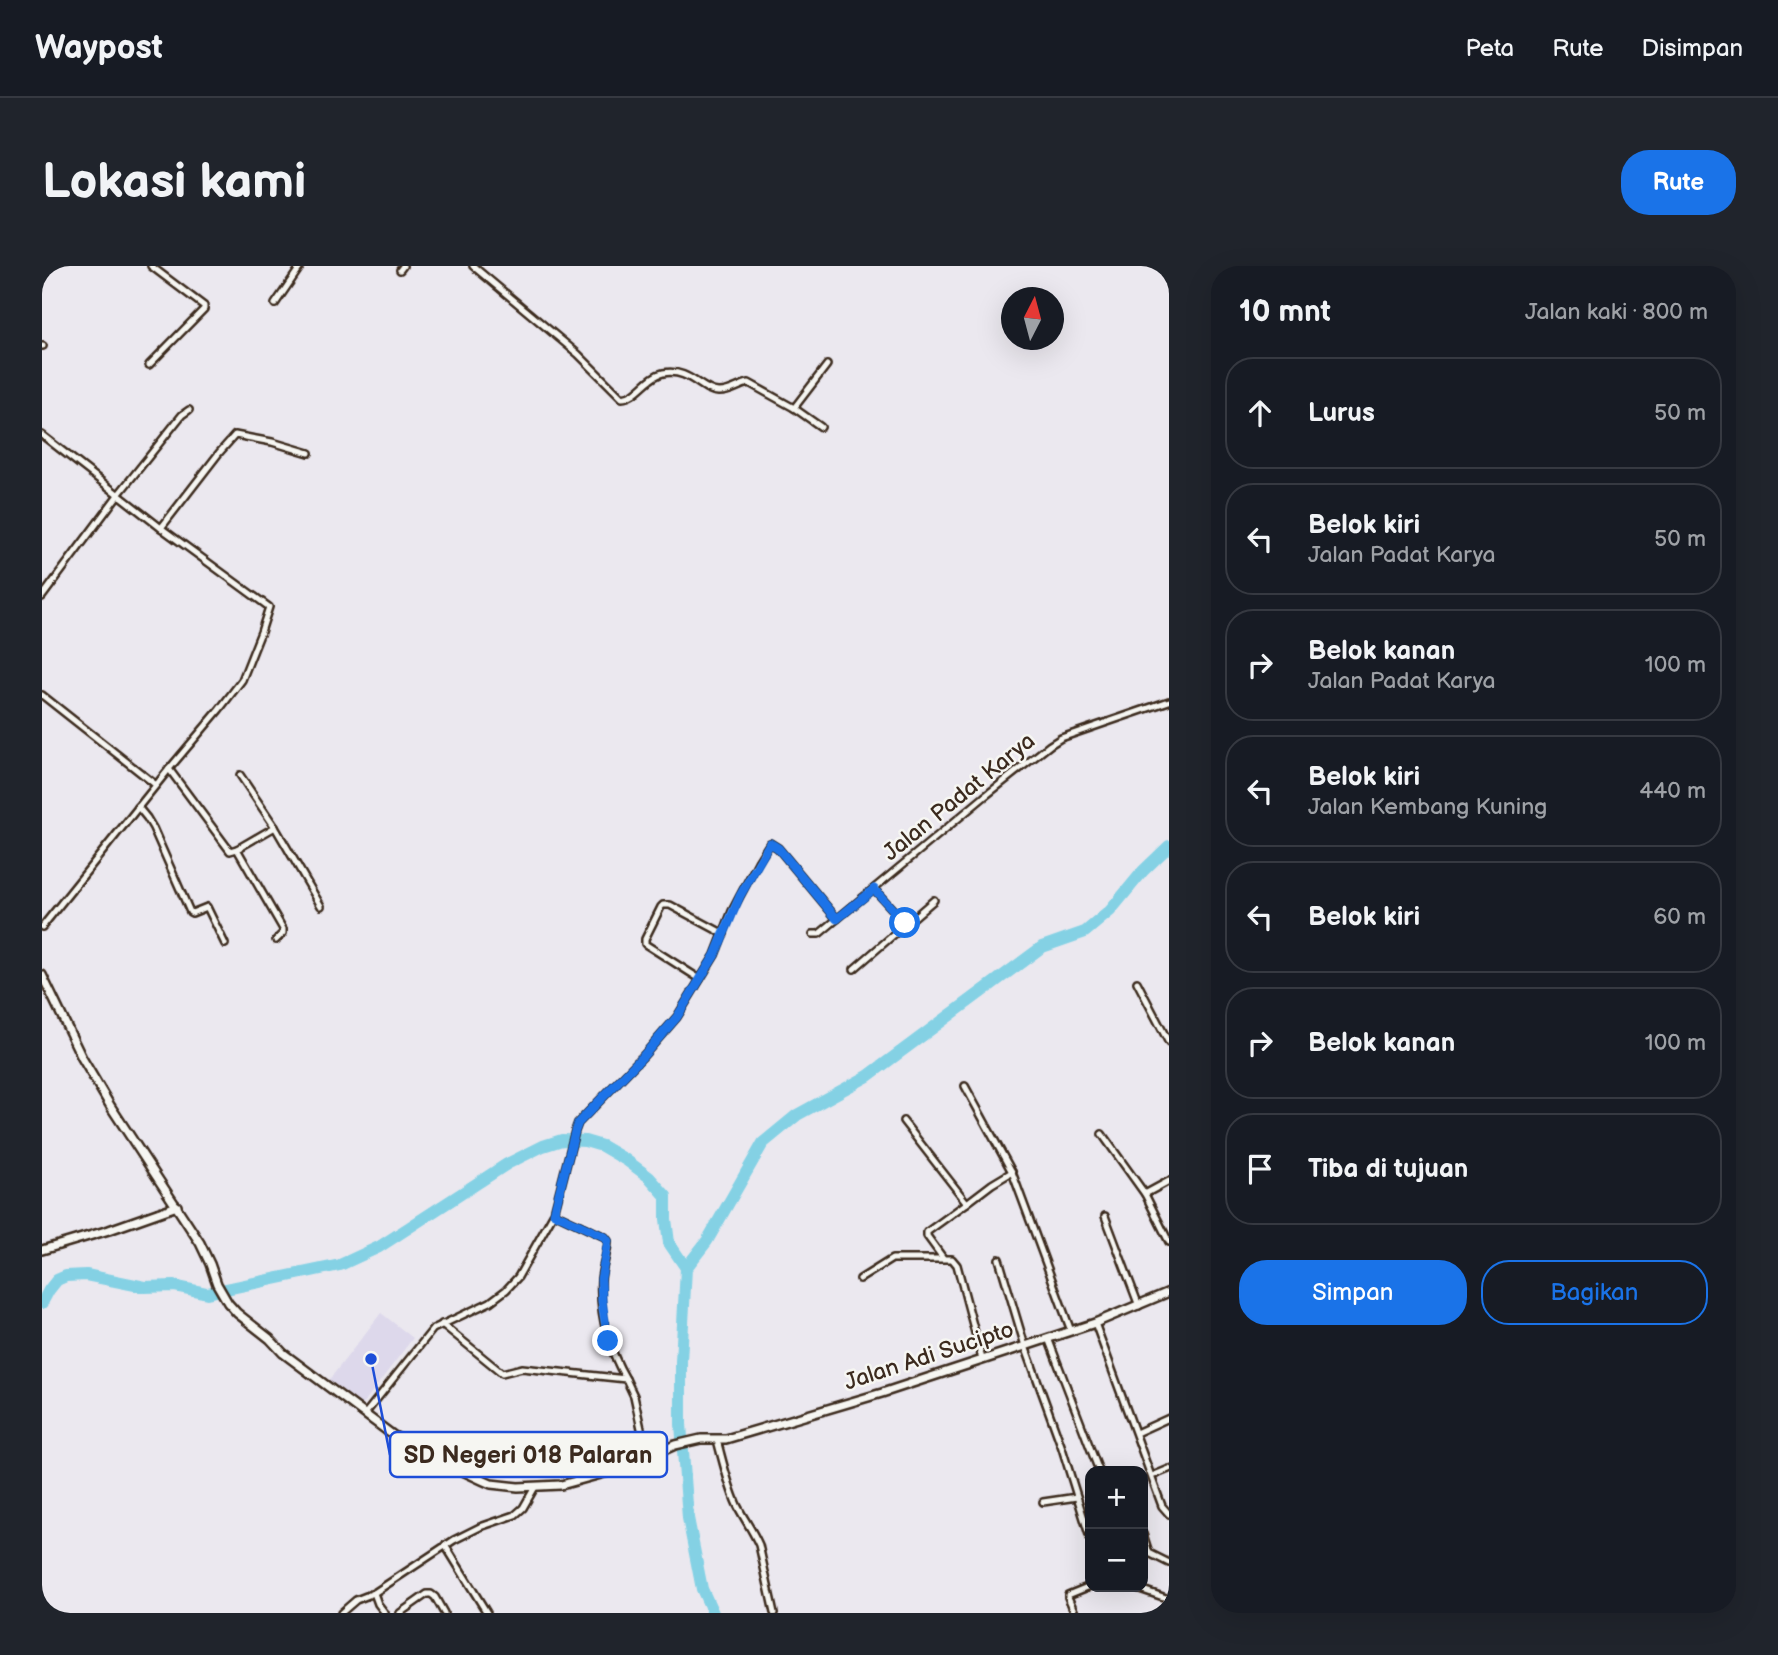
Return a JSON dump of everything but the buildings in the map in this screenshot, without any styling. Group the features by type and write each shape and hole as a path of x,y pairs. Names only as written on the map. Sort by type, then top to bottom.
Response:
{"street":[{"path":"149,365 204,309 202,304 151,266"},
{"path":"275,304 301,266"},
{"path":"473,266 578,354 622,398 628,397 657,375 676,373 694,379 716,393 749,383 794,408 821,427"},
{"path":"794,408 827,365"},
{"path":"42,597 118,495 182,415 189,410"},
{"path":"42,435 161,528 269,607 242,680 42,927"},
{"path":"161,528 235,435 309,453"},
{"path":"42,695 156,785"},
{"name":"Jalan Padat Karya","path":"813,934 819,934 984,797 1061,738 1169,701"},
{"path":"169,769 228,850 237,849 275,827"},
{"path":"240,775 275,827 321,906"},
{"path":"138,807 153,828 190,912 206,906 225,943"},
{"path":"365,1414 433,1329 490,1303 518,1277 554,1213 575,1131 583,1117 677,1017 715,955 740,896 770,843 778,848 837,919"},
{"path":"237,849 284,930 276,940"},
{"path":"874,889 905,923"},
{"path":"854,969 933,900"},
{"path":"700,979 645,944 661,907 670,905 724,934"},
{"name":"Jalan Adi Sucipto","path":"42,975 82,1058 206,1254 217,1284 228,1303 302,1368 406,1443 482,1480 505,1486 561,1485 648,1461 675,1445 696,1440 717,1440 882,1393 1095,1323 1169,1292"},
{"path":"1137,982 1169,1043"},
{"path":"965,1086 1012,1172 1070,1331"},
{"path":"903,1121 967,1203"},
{"path":"1102,1134 1145,1194 1169,1242"},
{"path":"943,1259 927,1232 1012,1172"},
{"path":"1145,1194 1169,1181"},
{"path":"42,1250 177,1206"},
{"path":"554,1213 605,1237 608,1241 601,1279 608,1341 634,1396 648,1461"},
{"path":"1105,1216 1139,1306"},
{"path":"860,1279 892,1259 953,1259 957,1265 982,1359"},
{"path":"999,1259 1025,1346 1062,1448 1087,1529"},
{"path":"1095,1323 1162,1506 1169,1514"},
{"path":"442,1324 502,1373 522,1368 626,1379"},
{"path":"1048,1338 1097,1466"},
{"path":"1136,1433 1169,1419"},
{"path":"717,1440 731,1491 759,1545 774,1613"},
{"path":"1152,1476 1169,1469"},
{"path":"341,1613 356,1600 374,1593 445,1545 480,1527 514,1515 523,1508 535,1487"},
{"path":"1043,1502 1077,1497"},
{"path":"445,1545 487,1613"},
{"path":"1148,1550 1149,1553 1169,1563"},
{"path":"1075,1613 1068,1595 1085,1588"},
{"path":"1148,1591 1169,1599"},
{"path":"374,1593 385,1613"},
{"path":"401,1613 427,1594 435,1597 444,1613"}],"shaded area":[{"path":"381,1313 413,1338 362,1405 329,1380"}],"waterway":[{"path":"713,1613 702,1589 688,1518 681,1424 686,1268 707,1241 763,1143 797,1115 868,1076 1042,947 1085,932 1110,911 1143,871 1169,846"},
{"path":"42,1303 57,1280 66,1276 86,1275 145,1287 174,1286 207,1293 340,1265 379,1247 507,1164 562,1140 585,1141 602,1146 649,1177 666,1196 669,1243 686,1268"}],"place":[{"name":"SD Negeri 018 Palaran","path":"371,1359"}],"route":[{"path":"608,1341 601,1279 608,1241 605,1237 554,1213 575,1131 583,1117 677,1017 715,955 732,911 770,843 778,848 837,919 874,889 905,923"}]}
